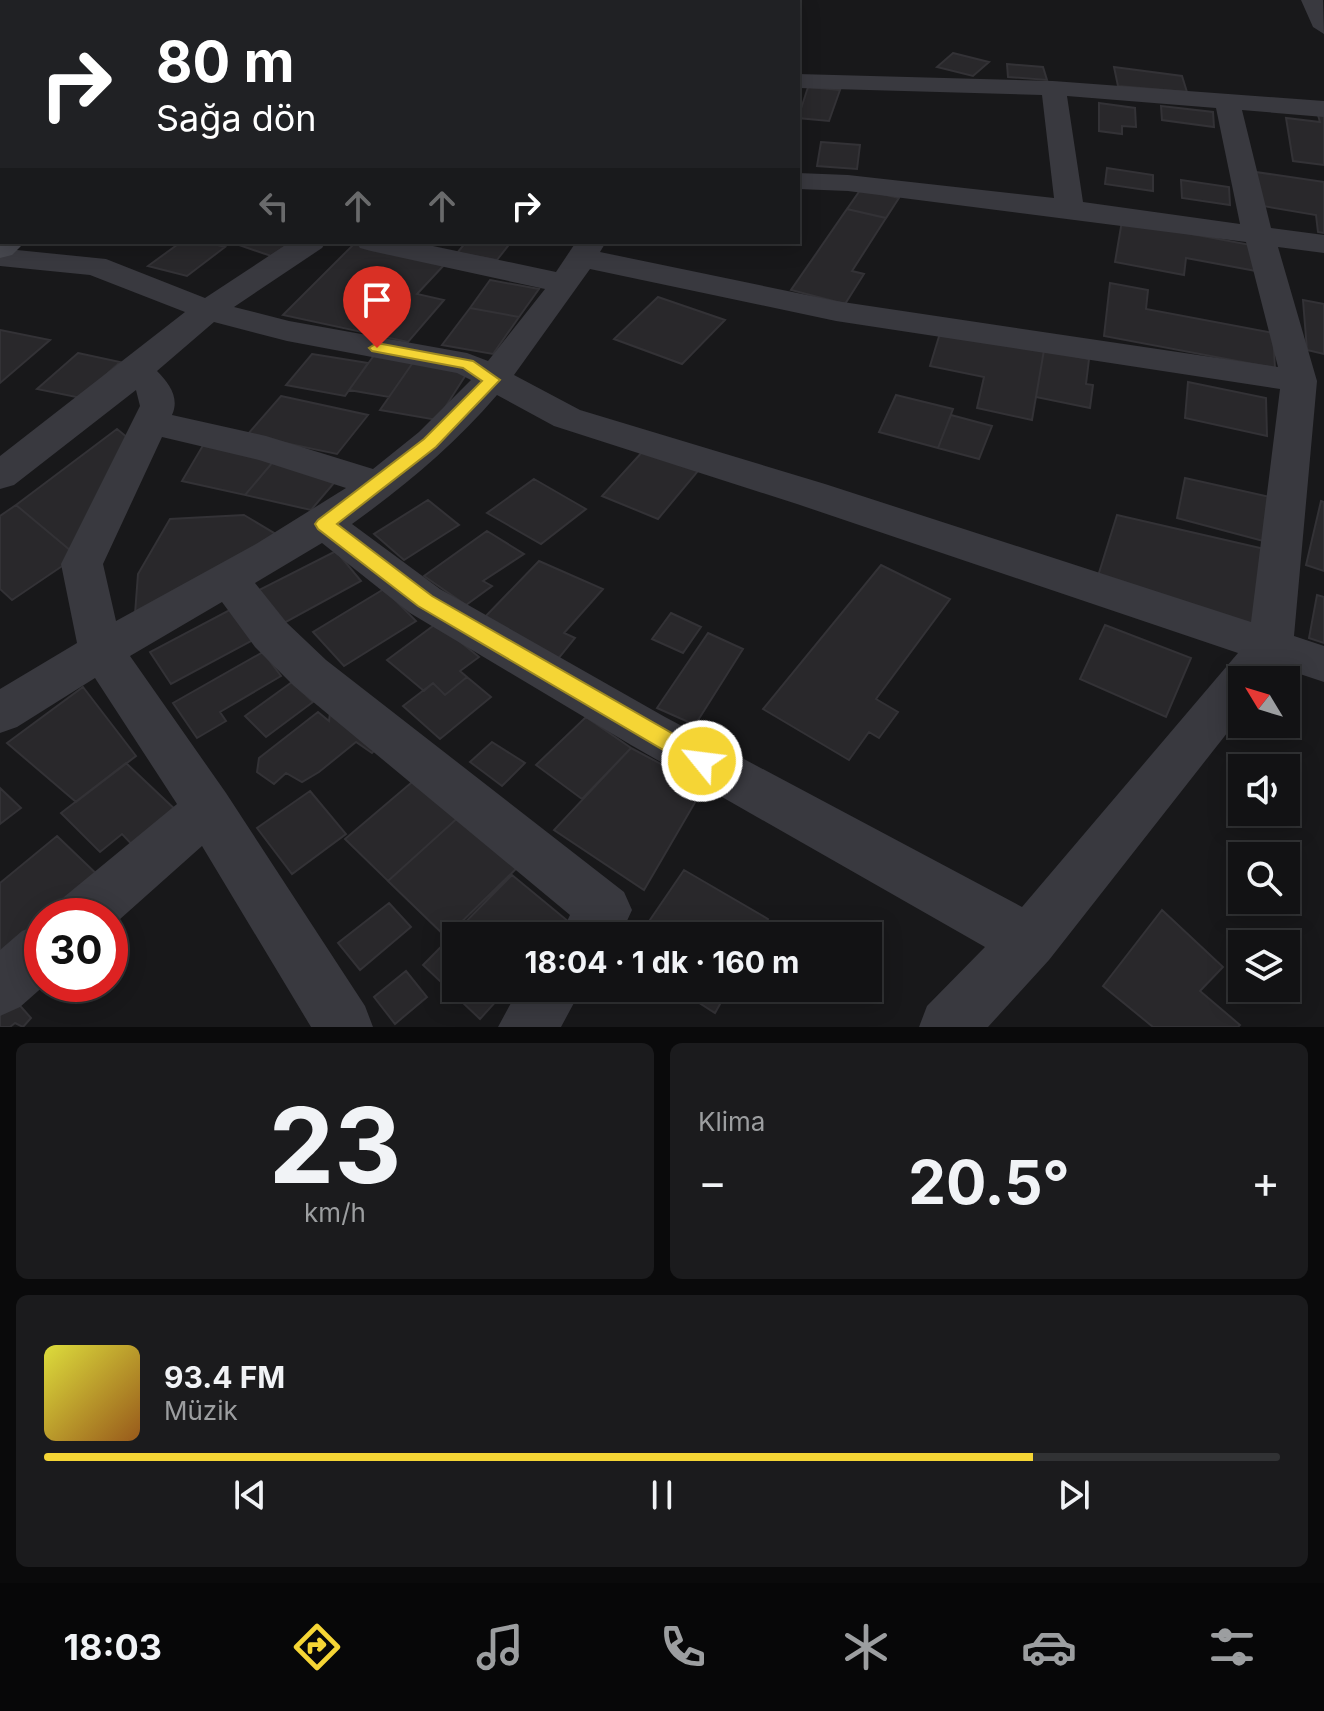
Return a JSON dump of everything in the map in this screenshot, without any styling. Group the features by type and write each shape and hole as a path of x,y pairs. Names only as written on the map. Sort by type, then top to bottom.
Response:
{"street":[{"path":"1312,0 1324,27"},
{"path":"800,81 1053,88 1324,109"},
{"path":"1053,88 1070,209"},
{"path":"1227,100 1258,236 1266,255 1299,381 1252,666"},
{"path":"800,181 848,183 1070,209 1324,244"},
{"path":"0,476 208,310 308,244"},
{"path":"393,244 579,261 836,311 1299,381"},
{"path":"3,254 95,266 208,310 287,331 467,364 567,418 1247,666"},
{"path":"0,713 101,650 324,524 378,486 430,443 492,380 579,261"},
{"path":"135,371 156,391 158,406 82,564 101,650 208,809 344,1027"},
{"path":"152,423 241,440 303,458 378,486"},
{"path":"324,524 425,601 648,731 1029,941"},
{"path":"228,579 271,635 310,673 605,910 597,922"},
{"path":"1288,666 1324,664"},
{"path":"948,1027 1029,941 1228,697"},
{"path":"104,898 208,809"},
{"path":"0,987 24,966"},
{"path":"527,1027 544,1002"}],"building":[{"path":"953,53 989,62 973,76 937,67"},
{"path":"1007,64 1043,67 1047,80 1008,77"},
{"path":"1114,67 1182,76 1187,92 1118,86"},
{"path":"808,87 840,90 829,121 800,118"},
{"path":"1099,103 1135,108 1136,127 1122,126 1122,134 1099,131"},
{"path":"1161,106 1213,112 1214,127 1162,120"},
{"path":"1318,115 1324,115 1324,165 1293,161 1286,118 1320,122"},
{"path":"821,142 860,145 857,169 817,166"},
{"path":"1107,168 1153,175 1153,191 1105,184"},
{"path":"1249,171 1324,182 1324,233 1318,232 1316,215 1251,204"},
{"path":"1181,180 1229,187 1230,205 1182,198"},
{"path":"861,189 899,198 886,218 847,209"},
{"path":"847,209 886,218 852,271 864,274 845,304 791,290"},
{"path":"1122,221 1256,246 1256,271 1186,258 1184,275 1115,262"},
{"path":"178,244 225,247 187,276 148,266"},
{"path":"236,244 289,244 271,256"},
{"path":"354,244 445,264 417,294 444,300 408,342 283,315"},
{"path":"464,244 509,244 497,260 457,253"},
{"path":"490,280 539,289 519,317 470,308"},
{"path":"1110,283 1148,290 1146,309 1273,333 1275,368 1104,336"},
{"path":"658,297 725,320 682,364 614,339"},
{"path":"1303,300 1324,304 1324,354 1307,350"},
{"path":"470,308 519,317 493,354 442,345"},
{"path":"0,330 50,340 0,383"},
{"path":"941,330 1044,350 1032,420 977,408 984,377 930,366"},
{"path":"1044,350 1089,359 1086,384 1093,385 1090,408 1036,397"},
{"path":"78,353 120,362 81,398 37,389"},
{"path":"312,354 368,363 345,396 286,385"},
{"path":"375,354 414,361 389,397 349,390"},
{"path":"414,361 469,370 437,420 380,410"},
{"path":"1188,382 1266,398 1267,436 1185,418"},
{"path":"896,395 953,409 938,448 879,432"},
{"path":"281,396 368,415 337,454 247,435"},
{"path":"951,415 992,426 979,459 938,448"},
{"path":"117,429 134,443 77,556 16,505"},
{"path":"205,442 278,456 245,495 182,481"},
{"path":"644,450 698,471 658,519 602,496"},
{"path":"278,456 340,476 311,510 245,495"},
{"path":"1185,478 1270,497 1267,542 1177,518"},
{"path":"534,479 586,509 541,544 487,513"},
{"path":"428,500 459,525 404,560 374,534"},
{"path":"1321,501 1324,502 1324,571 1306,565"},
{"path":"16,505 77,556 12,600 0,589 0,516"},
{"path":"244,515 289,542 135,614 138,574 170,519"},
{"path":"1117,515 1269,550 1257,627 1098,576"},
{"path":"487,531 524,554 483,581 492,586 466,605 424,576"},
{"path":"336,551 361,581 284,623 259,590"},
{"path":"539,561 603,589 564,633 575,638 558,659 482,620"},
{"path":"881,565 950,599 876,699 898,712 879,738 869,732 849,760 763,709"},
{"path":"384,589 416,621 344,666 313,632"},
{"path":"1317,595 1324,597 1324,643 1309,638"},
{"path":"241,604 264,634 171,684 150,652"},
{"path":"671,613 701,627 683,653 652,639"},
{"path":"437,623 479,657 460,671 467,677 445,695 433,683 424,691 387,660"},
{"path":"1105,625 1191,658 1166,717 1080,679"},
{"path":"708,633 743,649 695,725 657,708"},
{"path":"263,652 281,676 220,712 226,721 197,738 173,703"},
{"path":"467,677 491,697 440,739 403,706 433,683 445,695"},
{"path":"292,682 313,702 266,737 245,716"},
{"path":"83,687 136,756 76,802 7,743"},
{"path":"318,712 329,721 330,713 381,744 372,753 356,742 302,782 286,773 274,784 257,772 259,758"},
{"path":"586,717 631,748 582,799 536,765"},
{"path":"492,742 525,763 502,786 470,762"},
{"path":"631,748 704,787 644,890 554,830"},
{"path":"126,763 181,815 138,851 122,834 100,852 61,813"},
{"path":"418,777 462,814 388,881 345,839"},
{"path":"0,788 21,808 0,824"},
{"path":"310,791 346,834 292,874 257,828"},
{"path":"462,814 520,865 461,922 442,922 442,933 388,881"},
{"path":"57,836 106,883 89,898 24,898 24,953 0,974 0,883"},
{"path":"684,870 768,919 766,922 649,922"},
{"path":"512,875 569,922 466,922"},
{"path":"389,903 411,927 360,970 338,943"},
{"path":"1162,910 1223,967 1200,991 1240,1025 1238,1027 1153,1027 1103,986"},
{"path":"442,946 442,983 423,965"},
{"path":"406,971 427,997 395,1024 374,997"},
{"path":"15,1000 31,1018 23,1027 15,1023 10,1027 0,1027 0,1013"},
{"path":"462,1002 495,1002 480,1019"},
{"path":"698,1002 721,1002 715,1013"}],"route":[{"path":"377,348 467,364 492,380 430,443 378,486 324,524 425,601 702,761"}]}
